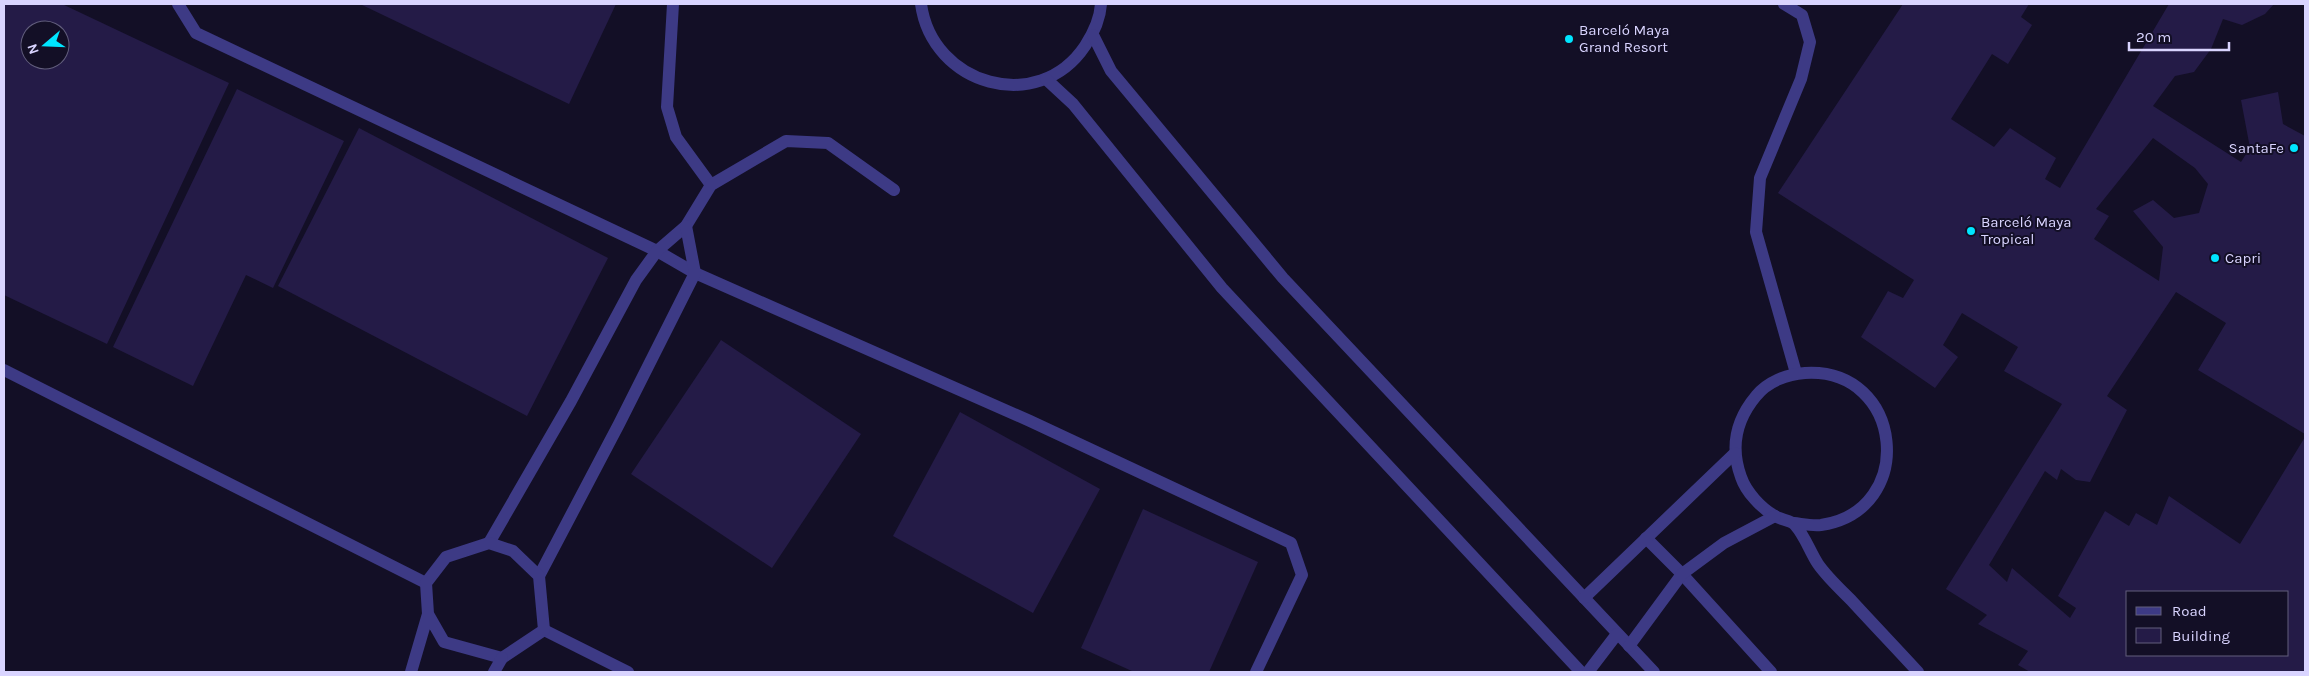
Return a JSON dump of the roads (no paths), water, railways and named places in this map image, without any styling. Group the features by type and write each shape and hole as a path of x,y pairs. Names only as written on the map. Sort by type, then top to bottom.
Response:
{"street":[{"path":"178,4 196,33 656,251 695,273 1030,421 1291,543 1302,575 1256,672"},
{"path":"672,4 667,107 676,137 712,185"},
{"path":"922,4 924,20 937,47 958,69 986,82 1016,85 1046,79 1065,68 1081,53 1093,35 1101,4"},
{"path":"1784,4 1802,15 1810,42 1801,78 1760,178 1756,232 1796,373"},
{"path":"1093,35 1111,72 1283,278 1654,672"},
{"path":"1046,79 1073,104 1222,288 1581,672"},
{"path":"488,543 571,401 636,280 656,251 686,226 712,185 786,141 828,143 894,190"},
{"path":"544,630 539,576 619,424 695,273 686,226"},
{"path":"4,370 426,583"},
{"path":"1821,372 1836,376 1865,393 1880,413 1888,437 1887,462 1879,485 1864,505 1843,519 1820,525 1794,523 1775,516 1755,500 1741,478 1735,454 1737,431 1744,411 1758,394 1775,380 1796,373 1821,372"},
{"path":"1584,598 1735,454"},
{"path":"1629,646 1682,574 1724,543 1775,516"},
{"path":"1794,523 1818,565 1918,672"},
{"path":"1646,538 1682,574 1771,672"},
{"path":"411,672 428,614 426,583 446,557 488,543 513,551 539,576"},
{"path":"428,614 444,642 502,658"},
{"path":"494,672 502,658 544,630"},
{"path":"544,630 628,672"},
{"path":"1588,672 1617,634"}],"place":[{"name":"Barceló Maya Grand Resort","path":"1569,39"},
{"name":"SantaFe","path":"2294,148"},
{"name":"Barceló Maya Tropical","path":"1971,231"},
{"name":"Capri","path":"2215,258"}]}
